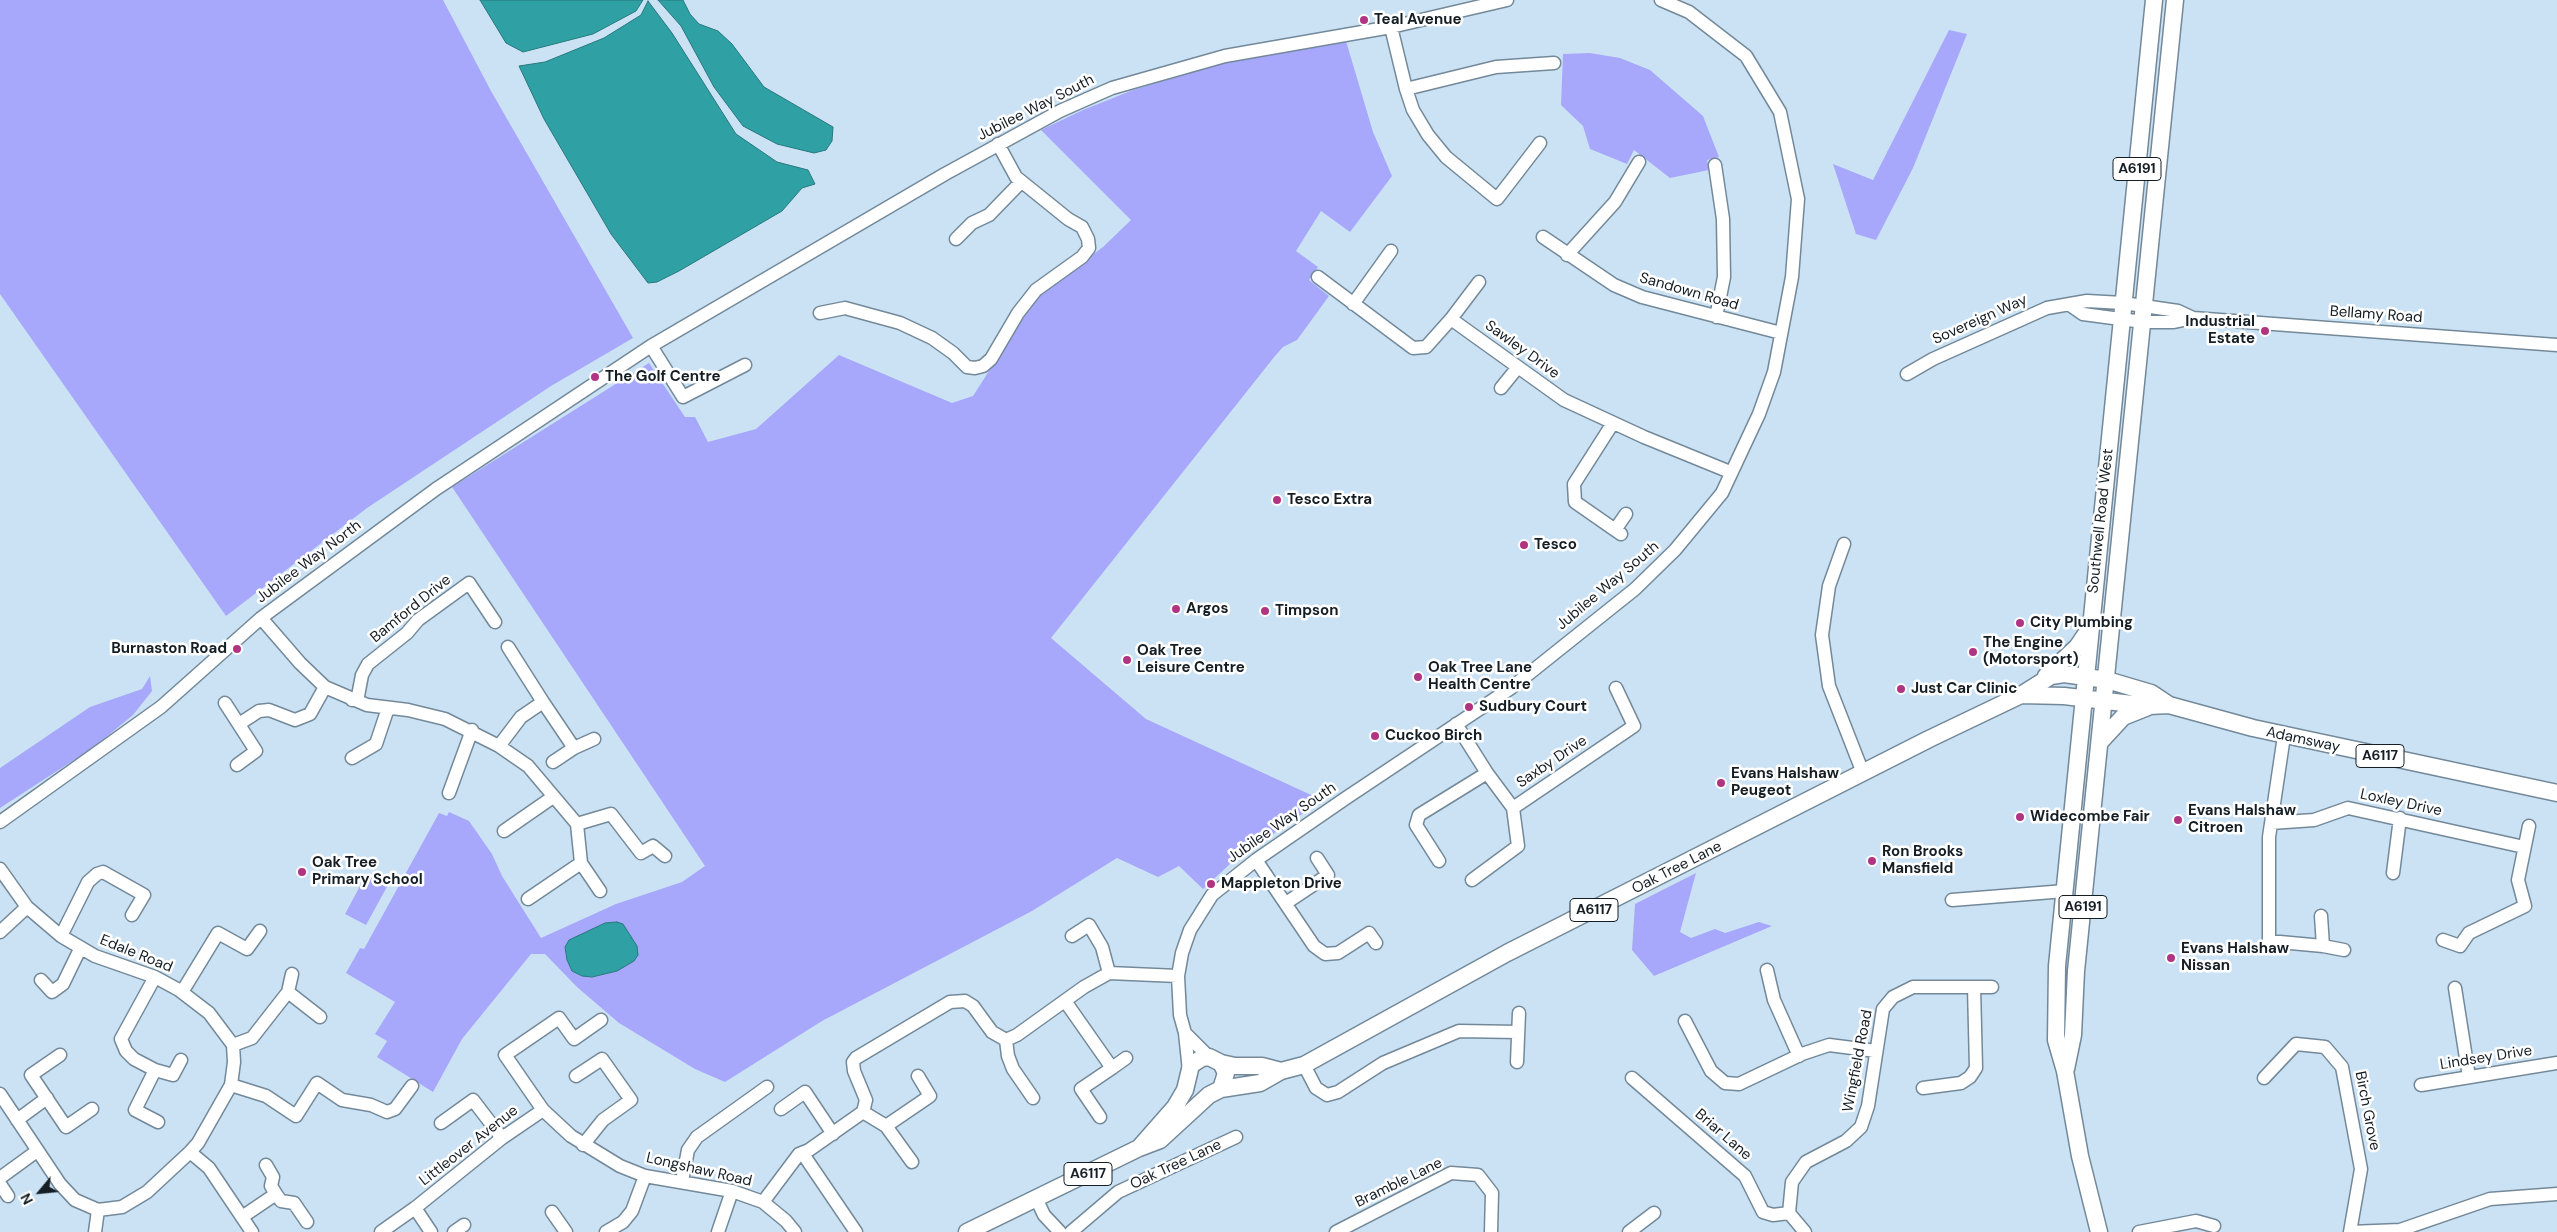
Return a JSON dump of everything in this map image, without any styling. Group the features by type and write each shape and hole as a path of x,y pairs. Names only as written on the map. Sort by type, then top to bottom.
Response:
{"main road":[{"name":"Southwell Road West","path":"2096,677 2090,628 2154,0"},
{"name":"Southwell Road West","path":"2096,677 2118,562 2175,0"},
{"path":"2041,680 2077,647 2090,628"},
{"name":"Oak Tree Lane","path":"967,1232 1139,1148 1160,1140 1215,1092 1260,1083 1282,1071 1304,1064 1507,953 1863,773 2021,696 2041,680 2060,674 2096,677"},
{"path":"2094,699 2101,684 2096,677"},
{"name":"Adamsway","path":"2096,677 2151,693 2169,705"},
{"name":"Oak Tree Lane","path":"2021,696 2094,699"},
{"name":"Adamsway","path":"2094,699 2149,706 2169,705 2284,736 2557,793"},
{"name":"A6191","path":"2065,1071 2073,1035 2076,971 2100,742 2094,699"},
{"name":"A6191","path":"2094,699 2073,799 2057,966 2056,1040 2065,1071 2080,1156 2099,1232"},
{"path":"2100,742 2123,717 2149,706"},
{"path":"1196,1060 1215,1060 1226,1073 1215,1092 1197,1092 1189,1084 1188,1074 1196,1060"},
{"name":"Oak Tree Lane","path":"1215,1060 1235,1066 1262,1066 1282,1071"},
{"name":"Oak Tree Lane","path":"1139,1148 1175,1107 1188,1074"}],"street":[{"name":"Jubilee Way South","path":"651,346 998,144 1060,110 1112,88 1225,56 1391,27 1507,0"},
{"name":"Jubilee Way South","path":"1188,1074 1185,1033 1180,1014 1178,976 1182,953 1200,912 1212,894 1256,860 1511,688 1635,589 1675,550 1722,493 1730,472 1762,408 1774,372 1792,277 1798,199 1780,112 1746,56 1689,12 1661,0"},
{"path":"1391,27 1413,110 1428,136 1446,157 1497,199 1540,143"},
{"path":"1406,89 1496,67 1554,63"},
{"path":"820,313 845,308 884,318 932,338 953,353 967,367 983,366 991,359 1018,313 1036,290 1082,257 1089,248 1088,238 1082,227 1021,182 1016,177 998,144"},
{"path":"1567,254 1616,202 1639,162"},
{"path":"1715,165 1723,219 1724,277 1716,317"},
{"path":"956,239 972,222 989,215 1021,182"},
{"name":"Sandown Road","path":"1543,237 1614,285 1642,297 1781,333"},
{"path":"1353,304 1392,251"},
{"path":"1318,278 1413,348 1426,348 1479,282"},
{"name":"Sovereign Way","path":"1907,374 1934,359 2047,308 2087,301 2144,305"},
{"path":"2070,305 2083,314 2121,320"},
{"name":"Bellamy Road","path":"2144,305 2178,311 2193,318"},
{"name":"Bellamy Road","path":"2121,320 2174,322 2193,318 2557,345"},
{"name":"Sawley Drive","path":"1451,319 1564,400 1613,423 1730,472"},
{"path":"651,346 683,397 745,365"},
{"name":"Jubilee Way North","path":"0,822 161,707 261,618 436,489 651,346"},
{"path":"1501,388 1518,367"},
{"path":"1613,423 1574,484 1575,502 1618,532 1626,514"},
{"path":"1844,544 1829,586 1822,623 1823,654 1829,686 1863,773"},
{"name":"Bamford Drive","path":"352,700 358,696 362,675 368,664 407,633 418,620 469,583 495,622"},
{"path":"261,618 300,663 325,688 352,700 388,708 431,714 472,730 528,766 577,824 581,863 600,891"},
{"path":"508,647 574,748"},
{"path":"239,724 259,711 269,710 295,720 310,714 325,688"},
{"name":"Saxby Drive","path":"1456,724 1487,773 1513,808 1634,726 1616,688"},
{"path":"499,746 521,718 543,702"},
{"path":"225,703 256,751 238,765"},
{"path":"352,758 376,744 388,708"},
{"path":"449,793 472,730"},
{"path":"2284,736 2271,823 2269,941 2344,950"},
{"path":"553,762 574,748 594,739"},
{"path":"1439,861 1416,825 1419,815 1487,773"},
{"path":"504,830 553,797"},
{"path":"1472,880 1518,846 1513,808"},
{"name":"Loxley Drive","path":"2271,823 2314,820 2348,808 2524,847"},
{"path":"577,824 611,814 641,854 653,846 664,856"},
{"path":"2393,873 2400,818"},
{"path":"2443,940 2460,946 2468,932 2525,906 2518,880 2529,826"},
{"path":"1286,904 1328,875 1317,858"},
{"path":"1256,860 1314,946 1325,954 1338,952 1369,933 1376,943"},
{"path":"528,899 581,863"},
{"name":"Edale Road","path":"0,869 27,907 61,936 80,949 155,977 182,992 209,1013 233,1044"},
{"path":"61,936 88,882 97,874 103,872 144,895 132,915"},
{"path":"1952,900 2064,891"},
{"path":"0,932 27,907"},
{"path":"2321,916 2323,946"},
{"path":"1072,936 1089,925 1102,947 1109,973"},
{"path":"182,992 218,933 246,949 260,931"},
{"path":"41,980 52,992 63,984 80,949"},
{"path":"1767,970 1774,1000 1799,1056"},
{"path":"1006,1040 1017,1035 1084,986 1109,973 1178,976"},
{"path":"0,1094 60,1184 75,1200 98,1210 122,1207 147,1192 198,1143 232,1085 233,1044 252,1038 288,992 292,974"},
{"path":"155,977 121,1039 126,1051 134,1059 155,1070 173,1075 181,1060"},
{"name":"Wingfield Road","path":"1789,1213 1792,1182 1806,1162 1846,1141 1861,1126 1868,1106 1884,1009 1893,996 1913,987 1992,987"},
{"path":"1937,1100 1929,1087 1962,1083 1970,1077 1976,1068 1974,987"},
{"path":"2455,988 2469,1076"},
{"path":"288,992 320,1017"},
{"path":"1065,1000 1112,1068"},
{"path":"763,1202 799,1154 803,1154 863,1112 866,1100 854,1070 853,1062 950,1002 965,1001 972,1006 992,1032 1006,1040"},
{"path":"1518,1062 1519,1013"},
{"name":"Longshaw Road","path":"601,1020 574,1039 559,1018 505,1055 543,1110 583,1145 620,1166 645,1176 732,1191 763,1202 786,1221 795,1232"},
{"path":"1685,1029 1711,1071 1725,1083 1739,1084 1799,1056 1829,1045 1876,1051"},
{"path":"1304,1064 1316,1088 1327,1096 1338,1092 1383,1063 1459,1030 1518,1032"},
{"path":"1185,1033 1215,1060"},
{"path":"1006,1040 1008,1056 1013,1069 1033,1098"},
{"name":"Birch Grove","path":"2264,1078 2296,1044 2325,1046 2342,1067 2361,1169 2350,1232"},
{"path":"60,1055 31,1075 66,1127 92,1109"},
{"path":"576,1076 602,1058 631,1100 604,1120 583,1145"},
{"path":"1100,1117 1080,1089 1126,1058"},
{"name":"Lindsey Drive","path":"2421,1085 2557,1063"},
{"path":"155,1070 135,1110 158,1122"},
{"path":"886,1126 930,1096 918,1076"},
{"name":"Briar Lane","path":"1632,1078 1745,1176 1763,1212 1774,1215 1789,1213"},
{"path":"232,1085 266,1096 296,1116 317,1083 342,1100 372,1105 387,1112 395,1109 412,1086"},
{"path":"682,1181 688,1150 697,1138 767,1087"},
{"path":"781,1108 805,1092 833,1134"},
{"path":"17,1120 47,1098"},
{"path":"441,1123 473,1100 502,1138"},
{"name":"Littleover Avenue","path":"380,1232 415,1208 502,1138 543,1110"},
{"path":"863,1112 886,1126 912,1162"},
{"name":"Oak Tree Lane","path":"1071,1232 1118,1192 1236,1137"},
{"path":"0,1178 38,1151"},
{"path":"190,1152 209,1168 252,1232"},
{"path":"803,1154 856,1232"},
{"path":"266,1165 273,1177 271,1186 281,1202 294,1203 307,1222"},
{"name":"Bramble Lane","path":"1336,1232 1451,1173 1478,1176 1492,1193 1491,1232"},
{"path":"606,1232 622,1222 632,1211 645,1176"},
{"path":"0,1184 8,1196"},
{"path":"718,1232 732,1191"},
{"path":"242,1217 276,1194"},
{"path":"2350,1232 2400,1230 2490,1199 2557,1194"},
{"path":"1036,1198 1044,1215 1060,1232"},
{"name":"Littleover Avenue","path":"415,1208 431,1232"},
{"path":"94,1232 98,1210"},
{"path":"552,1212 566,1232"},
{"path":"1629,1232 1642,1229 1654,1213"},
{"path":"1789,1213 1805,1232"},
{"path":"2139,1232 2196,1221 2214,1226"}],"shaded area":[{"path":"0,0 443,0 491,91 633,338 551,386 367,508 226,616 0,294"},
{"path":"480,0 643,0 636,11 593,34 523,52 506,43"},
{"path":"658,0 683,0 690,14 699,24 718,31 732,44 764,87 833,127 832,141 826,150 814,153 777,144 743,126 714,87 681,26"},
{"path":"648,1 672,33 736,134 777,162 808,170 815,184 802,188 782,211 679,271 657,282 648,283 611,234 544,119 519,66 545,62 604,38 641,15"},
{"path":"1949,30 1967,34 1913,168 1876,240 1856,234 1833,164 1873,180"},
{"path":"1346,41 1373,132 1392,176 1350,232 1321,211 1296,251 1318,267 1309,280 1329,296 1297,340 1283,347 1275,356 1051,638 1146,719 1322,800 1230,864 1203,889 1179,866 1158,877 1117,858 1032,911 822,1021 725,1082 695,1069 619,1023 577,987 545,954 531,954 462,1039 433,1092 377,1057 387,1041 375,1034 395,1002 346,973 360,948 364,949 439,813 447,816 449,812 469,821 492,854 502,876 541,938 616,904 682,882 705,866 452,487 649,363 685,417 695,417 708,442 756,429 839,355 952,403 973,396 1037,296 1103,247 1131,220 1041,130 1083,110 1133,90 1231,61"},
{"path":"1590,53 1620,58 1650,70 1703,116 1719,157 1707,160 1709,170 1670,178 1634,150 1627,164 1590,149 1583,126 1561,105 1563,54"},
{"path":"150,676 152,691 133,715 94,747 0,808 0,768 90,707 142,689"},
{"path":"367,873 388,885 366,925 345,914"},
{"path":"1696,873 1680,932 1691,938 1715,929 1725,933 1759,922 1772,926 1654,976 1632,950 1635,904"},
{"path":"617,922 623,924 637,946 638,955 634,961 617,971 592,977 582,976 572,971 567,960 565,947 569,940 605,923"}],"place":[{"name":"Teal Avenue","path":"1364,20"},
{"name":"Industrial Estate","path":"2265,331"},
{"name":"The Golf Centre","path":"595,377"},
{"name":"Tesco Extra","path":"1277,500"},
{"name":"Tesco","path":"1524,545"},
{"name":"Argos","path":"1176,609"},
{"name":"Timpson","path":"1265,611"},
{"name":"City Plumbing","path":"2020,623"},
{"name":"Burnaston Road","path":"237,649"},
{"name":"The Engine (Motorsport)","path":"1973,652"},
{"name":"Oak Tree Leisure Centre","path":"1127,660"},
{"name":"Oak Tree Lane Health Centre","path":"1418,677"},
{"name":"Just Car Clinic","path":"1901,689"},
{"name":"Sudbury Court","path":"1469,707"},
{"name":"Cuckoo Birch","path":"1375,736"},
{"name":"Evans Halshaw Peugeot","path":"1721,783"},
{"name":"Widecombe Fair","path":"2020,817"},
{"name":"Evans Halshaw Citroen","path":"2178,820"},
{"name":"Ron Brooks Mansfield","path":"1872,861"},
{"name":"Oak Tree Primary School","path":"302,872"},
{"name":"Mappleton Drive","path":"1211,884"},
{"name":"Evans Halshaw Nissan","path":"2171,958"}]}
